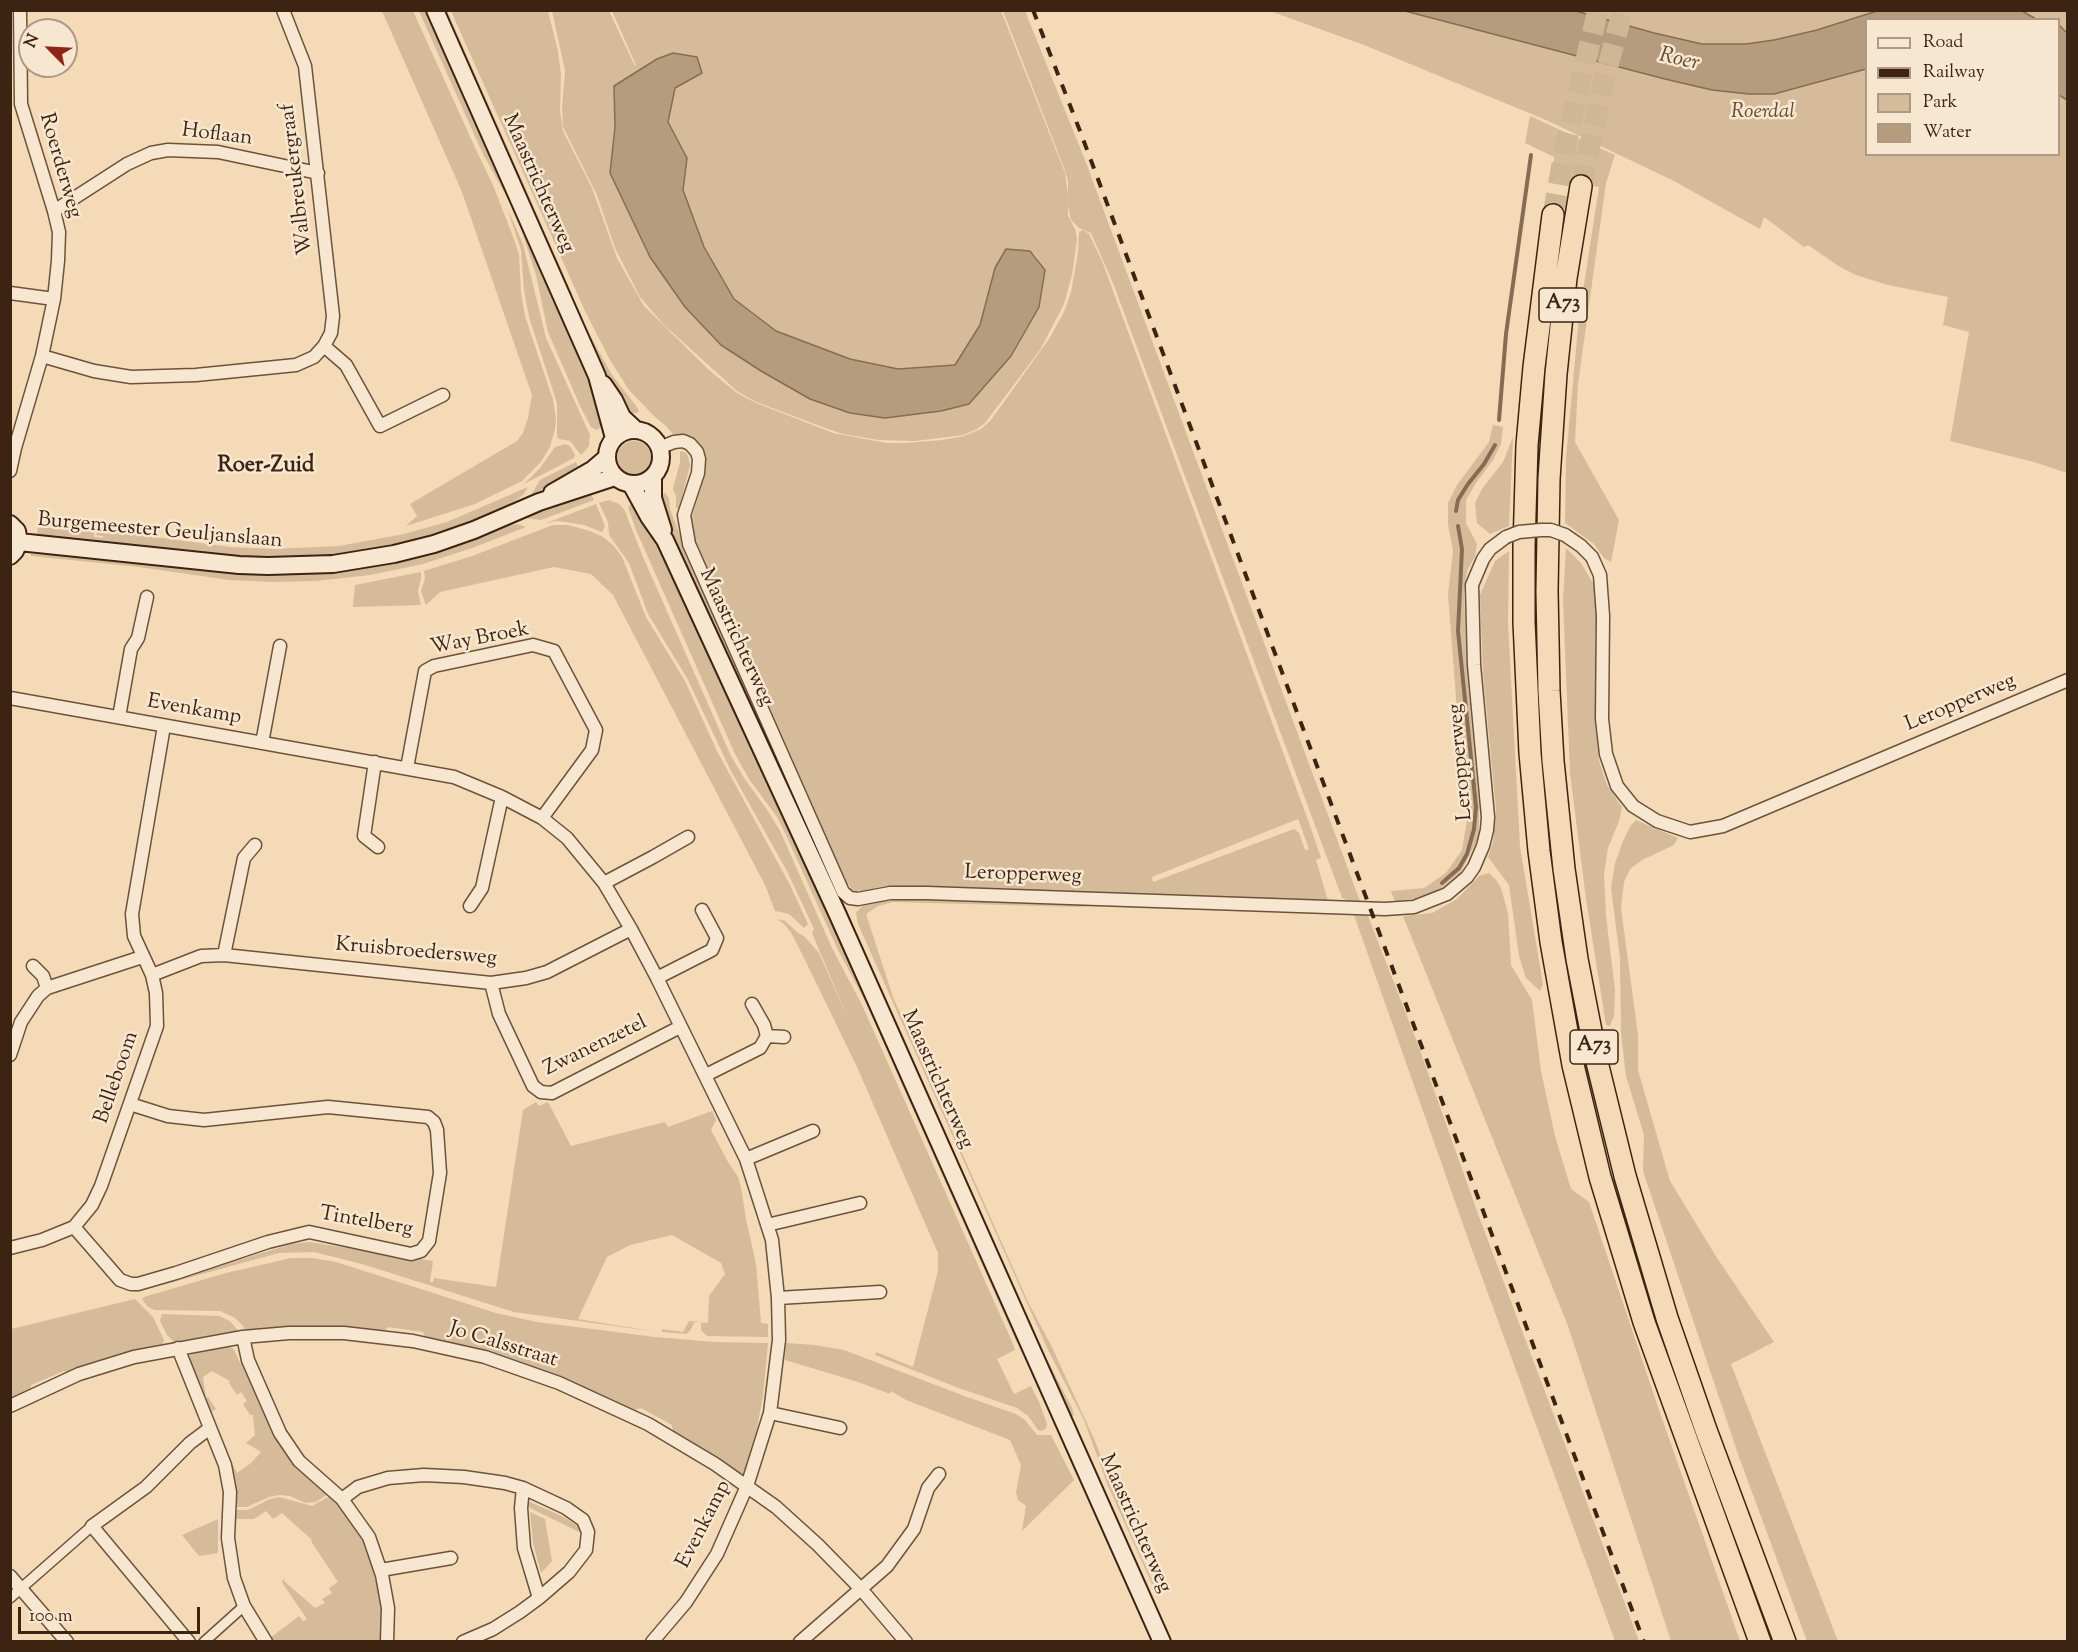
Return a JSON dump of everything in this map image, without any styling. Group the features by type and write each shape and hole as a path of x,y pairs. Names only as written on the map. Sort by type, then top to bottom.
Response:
{"highway":[{"name":"A73","path":"1581,186 1565,289 1556,374 1549,479 1547,591 1550,691 1553,762 1564,869 1577,959 1597,1062 1625,1176 1686,1374 1785,1641"},
{"name":"A73","path":"1552,215 1527,444 1524,547 1524,622 1530,753 1539,851 1551,942 1569,1044 1600,1177 1644,1322 1760,1641"}],"main road":[{"name":"Maastrichterweg","path":"435,10 597,376 614,438"},
{"name":"Maastrichterweg","path":"597,376 614,400 622,417 636,430"},
{"path":"636,430 649,435 659,448 661,461 653,477 643,483 631,484 615,477 609,470 606,458 609,445 614,438 624,432 636,430"},
{"name":"Burgemeester Geuljanslaan","path":"539,502 575,478 592,470 606,458"},
{"name":"Burgemeester Geuljanslaan","path":"14,549 239,565 333,564 394,554 434,544 474,530 539,502 615,477"},
{"name":"Maastrichterweg","path":"653,477 653,498 665,540 842,924 1162,1641"},
{"name":"Maastrichterweg","path":"631,484 665,540"},
{"path":"10,524 17,531 14,549"}],"street":[{"name":"Roerderweg","path":"10,471 42,356 54,299 58,261 58,232 54,211 21,104 20,10"},
{"name":"Walbreukergraaf","path":"283,10 305,66 333,316 331,333 324,346"},
{"name":"Hoflaan","path":"54,211 127,164 151,153 168,150 218,152 318,173"},
{"path":"10,293 54,299"},
{"path":"42,356 94,371 131,377 196,375 296,365 314,357 324,346 346,364 380,426 443,395"},
{"name":"Leropperweg","path":"659,448 683,441 693,447 698,455 698,473 684,515 689,544 843,892 850,898 890,893 927,893 1385,909 1414,907 1447,894 1467,877 1474,867 1487,830 1488,817 1474,665 1473,585 1483,559 1490,549 1506,537 1519,532 1541,530 1558,532 1581,546 1592,557 1600,574 1603,616 1602,719 1606,754 1617,786 1633,806 1657,821 1690,832 1723,826 2067,680"},
{"name":"Evenkamp","path":"119,717 131,649 138,638 147,597"},
{"name":"Way Broek","path":"407,768 425,671 434,666 533,645 554,651 596,730 592,750 542,818"},
{"name":"Evenkamp","path":"262,742 280,646"},
{"name":"Evenkamp","path":"10,698 454,777 502,797 542,818 567,838 604,882 657,978 746,1159 772,1240 778,1298 779,1340 770,1413 747,1486 717,1554 686,1602 652,1641"},
{"name":"Belleboom","path":"10,1248 42,1240 74,1227 92,1205 101,1186 157,1026 156,993 152,975 134,936 132,914 164,726"},
{"path":"375,762 363,836 378,847"},
{"path":"470,906 482,888 502,797"},
{"path":"604,882 688,837"},
{"path":"224,955 244,858 255,845"},
{"path":"657,978 712,950 717,938 702,910"},
{"name":"Kruisbroedersweg","path":"152,975 201,956 224,955 491,982 526,978 548,972 631,929"},
{"path":"10,1055 21,1022 38,996 47,988 142,957"},
{"path":"33,966 43,976 47,988"},
{"name":"Zwanenzetel","path":"491,982 499,1014 533,1086 541,1092 552,1093 680,1028"},
{"path":"706,1076 760,1048 767,1036 764,1025 752,1004"},
{"path":"767,1036 784,1037"},
{"name":"Tintelberg","path":"74,1227 120,1280 138,1284 268,1242 309,1232 411,1254 421,1251 429,1241 440,1173 438,1130 428,1117 328,1107 204,1120 168,1116 130,1104"},
{"path":"746,1159 813,1131"},
{"path":"767,1225 860,1203"},
{"path":"778,1298 880,1292"},
{"name":"Jo Calsstraat","path":"10,1406 79,1374 134,1357 243,1337 289,1333 344,1333 412,1341 485,1357 559,1383 648,1424 715,1464 776,1508 818,1545 861,1589 906,1641"},
{"path":"243,1337 248,1360 280,1433 299,1461 342,1499 369,1537 381,1570 388,1608 387,1641"},
{"path":"178,1348 225,1465 230,1492 228,1538 234,1578 244,1606 266,1641"},
{"path":"770,1413 840,1428"},
{"path":"10,1598 92,1526 146,1487 190,1443 210,1428"},
{"path":"800,1641 887,1566 900,1551 914,1529 928,1488 939,1474"},
{"path":"342,1499 358,1487 388,1478 424,1475 464,1477 523,1488 566,1508 583,1520 588,1532 586,1550 569,1572 539,1598 493,1629 463,1641"},
{"path":"523,1488 521,1508 524,1548 539,1598"},
{"path":"92,1526 189,1641"},
{"path":"381,1570 452,1558"},
{"path":"10,1576 67,1641"},
{"path":"204,1641 244,1606"}],"green space":[{"path":"382,11 413,11 493,185 519,255 525,316 553,400 556,419 550,447 540,463 522,481 475,504 406,526 417,516 410,504 517,441 523,433 528,418 532,395 462,192"},
{"path":"419,11 428,11 503,180 500,181 509,201 482,152"},
{"path":"444,11 447,11 584,321 572,294 569,293"},
{"path":"451,11 548,11 561,74 560,111 563,131 592,188 617,258 644,306 709,370 737,393 833,433 887,443 905,443 964,436 981,429 991,420 1049,339 1064,312 1071,292 1079,232 1083,230 1089,234 1102,261 1308,820 1321,858 1316,860 1328,901 916,886 884,886 858,890 858,892 849,889 851,887 845,882 694,542 692,517 706,470 703,449 696,439 689,435 673,434 629,390 610,360 585,311","holes":["1298,819 1309,849 1305,850 1299,833 1294,829 1153,882 1152,877"]},
{"path":"552,11 609,11 635,66 612,11 1001,11 1065,173 1068,196 1068,181 1064,168 1003,11 1025,11 1085,160 1361,904 1342,898 1113,283 1091,233 1079,228 1071,220 1068,205 1068,216 1077,239 1072,275 1064,304 1040,350 985,423 963,435 915,441 879,440 843,434 754,401 737,391 663,324 640,297 615,248 597,195 563,127 565,71","holes":["673,53 697,57 675,88 668,122 687,158 683,189 704,247 734,300 776,331 850,359 898,369 955,365 980,324 995,269 1030,250 1036,256 1044,270 1039,307 1011,356 969,404 941,411 885,418 761,371 721,345 685,307 650,257 610,172 615,127 614,86 657,59"]},
{"name":"Roerdal","path":"1270,11 2067,11 2067,473 2034,462 1950,441 1969,332 1943,325 1948,297 1888,285 1856,275 1808,245 1804,247 1764,217 1760,229 1674,181 1546,120 1364,45"},
{"path":"1530,116 1615,155 1606,183 1578,384 1575,442 1619,520 1611,562 1604,558 1594,544 1565,523 1566,458 1579,317 1599,187 1552,178 1554,157 1525,143"},
{"path":"507,208 523,244 546,338 590,435 589,446 581,455 570,441 557,437 557,403 529,317 521,250"},
{"path":"517,217 589,375 607,421 597,430 591,427 581,408 548,332 536,275"},
{"path":"591,337 612,375 637,407 639,411 637,413 627,413 599,360"},
{"path":"1493,425 1503,427 1501,444 1466,500 1466,523 1477,544 1475,556 1467,571 1464,594 1467,673 1479,805 1479,837 1460,873 1440,889 1417,898 1395,902 1391,891 1424,888 1446,873 1462,850 1467,820 1467,787 1457,710 1448,594 1453,551 1448,524 1448,503 1457,485 1489,442"},
{"path":"1513,437 1509,526 1490,534 1477,523 1475,503 1482,489 1503,462"},
{"path":"634,441 646,446 651,458 646,470 634,475 622,470 617,458 622,446"},
{"path":"565,444 570,446 575,455 574,458 524,484 540,468 555,447"},
{"path":"680,451 685,452 688,456 690,465 679,509 676,508 676,496 673,489 680,462"},
{"path":"576,462 580,471 531,495 540,480"},
{"path":"528,487 518,499 491,513 483,520 410,543 320,558 227,558 37,534 38,527 94,530 94,537 103,538 103,536 96,535 97,530 230,547 273,549 339,546 404,534 447,522"},
{"path":"588,489 594,500 541,520 524,518"},
{"path":"665,493 669,498 670,509 686,552 1038,1342 1074,1416 1071,1415 1034,1339 748,698 712,628 657,497"},
{"path":"609,500 624,509 731,756 780,831 833,950 862,1005 1014,1346 1015,1350 997,1359 1014,1394 1031,1386 1047,1424 1042,1431 1038,1430 1028,1416 1017,1408 875,1355 876,1352 913,1367 938,1271 938,1253 857,1067 792,934 777,919 785,921 804,936 819,953 849,1021 812,933 814,929 788,873 731,771 687,678 648,614 629,563 609,535 608,522 599,503"},
{"path":"596,504 605,526 602,532 584,525 566,522 555,521 544,524"},
{"path":"637,504 727,687 1019,1339 1017,1343 866,1003 837,948 786,835 777,817 749,779 735,754 636,530 628,507"},
{"path":"517,524 526,527 423,564 370,575 316,581 229,580 139,567 31,556 31,554 64,555 64,557 66,555 270,572"},
{"path":"553,525 568,525 603,537 622,557 646,617 685,681 717,751 790,885 808,924 804,928 789,914 775,911 765,885 613,595 591,574 554,567 440,592 426,605 421,591 425,578 424,571 472,556"},
{"path":"1566,548 1581,563 1594,585 1595,722 1599,761 1607,785 1622,807 1608,848 1604,874 1606,916 1615,990 1614,1016 1610,1026 1606,1025 1586,899 1570,773 1563,600"},
{"path":"1509,551 1508,623 1520,847 1543,984 1540,991 1526,978 1519,956 1509,885 1488,857 1493,842 1496,810 1483,673 1480,595 1495,561"},
{"path":"421,572 418,591 421,605 353,607 355,585"},
{"path":"1636,820 1678,838 1674,845 1642,860 1630,869 1624,882 1621,908 1638,1035 1638,1070 1670,1181 1717,1258 1774,1342 1731,1364 1838,1641 1807,1641 1739,1457 1643,1171 1644,1135 1626,1076 1621,1033 1620,958 1611,888 1615,863 1623,841"},
{"path":"1489,873 1501,888 1508,913 1511,965 1532,1000 1541,1071 1555,1136 1571,1189 1589,1202 1740,1641 1671,1641 1568,1326 1403,916 1432,913 1457,899 1479,876"},
{"path":"911,899 1096,903 1098,906 893,902 878,906 866,914 893,997 1029,1304 1051,1345 1095,1441 1130,1532 1154,1584 1152,1584 1108,1486 1084,1420 1048,1350 858,924 856,913 862,906 883,901"},
{"path":"1354,915 1368,916 1639,1641 1615,1641 1471,1247"},
{"path":"536,1102 539,1106 548,1102 571,1146 665,1122 668,1127 712,1111 716,1120 711,1130 738,1177 741,1187 756,1264 761,1323 768,1324 768,1337 707,1336 701,1330 701,1322 708,1323 709,1296 725,1274 721,1263 672,1235 630,1245 607,1257 578,1319 658,1332 514,1312 362,1264 314,1252 279,1253 135,1291 292,1244 309,1242 433,1261 430,1282 433,1282 434,1278 496,1287 523,1110"},
{"path":"291,1258 313,1258 336,1262 496,1313 537,1322 655,1337 714,1342 768,1343 763,1396 757,1428 743,1476 673,1433 672,1425 641,1408 632,1411 559,1377 483,1352 426,1338 423,1332 388,1327 384,1332 245,1331 235,1318 220,1311 154,1310 142,1299 226,1273"},
{"path":"135,1299 153,1317 164,1340 163,1344 127,1353 71,1375 64,1371 31,1385 30,1392 27,1394 22,1393 11,1399 11,1329"},
{"path":"162,1314 219,1316 230,1321 239,1332 174,1342 167,1335 160,1321"},
{"path":"689,1321 695,1322 686,1334 662,1332 662,1329 683,1332"},
{"path":"786,1343 844,1350 1016,1414 1025,1420 1037,1435 1051,1435 1074,1480 1022,1531 1026,1506 1018,1500 1016,1493 1021,1465 1010,1440 906,1400 891,1391 890,1394 785,1360"},
{"path":"229,1346 234,1350 240,1363 243,1362 270,1425 328,1494 316,1502 305,1503 290,1496 279,1495 247,1507 235,1507 230,1464 237,1473 261,1452 246,1443 255,1435 253,1415 250,1415 243,1404 247,1401 241,1392 237,1395 230,1381 212,1371 203,1377 206,1398 208,1397 216,1409 209,1413 189,1356 194,1351"},
{"path":"330,1496 346,1514 369,1554 376,1574 381,1604 381,1641 273,1641 270,1638 299,1616 303,1621 307,1619 283,1584 282,1581 285,1578 284,1581 315,1608 325,1603 322,1599 332,1593 329,1588 338,1582 312,1540 282,1513 273,1519 266,1511 254,1519 235,1519 235,1510 248,1510 279,1497 312,1506"},
{"path":"530,1502 562,1516 579,1527 581,1532 526,1506"},
{"path":"530,1512 545,1519 552,1561 541,1573 533,1543"},
{"path":"218,1519 218,1553 199,1556 182,1535"}],"water":[{"name":"Roer","path":"1405,11 1576,11 1702,44 1746,44 1774,40 1817,30 1877,11 2022,11 2034,18 1865,18 1865,69 1774,94 1712,90"},
{"path":"2060,26 2067,33 2067,100 2060,96"},
{"path":"673,53 697,57 702,73 675,88 668,122 687,158 683,190 704,247 734,299 776,331 850,359 898,369 955,365 980,325 995,268 1006,249 1030,251 1045,270 1039,307 1011,356 969,404 941,411 885,418 850,413 810,399 761,371 721,345 685,307 650,257 610,173 615,127 614,86 657,59"}],"waterway":[{"path":"1499,420 1506,334 1531,155"},
{"path":"1456,511 1458,500 1495,445"},
{"path":"1442,883 1459,868 1467,854 1474,829 1476,807 1458,631 1462,549 1458,526"}],"tunnel":[{"path":"1553,215 1566,142 1598,10"},
{"path":"1581,186 1605,77 1623,10"}],"railway":[{"path":"1033,10 1644,1642"}],"district":[{"name":"Roer-Zuid","path":"266,467"}]}
